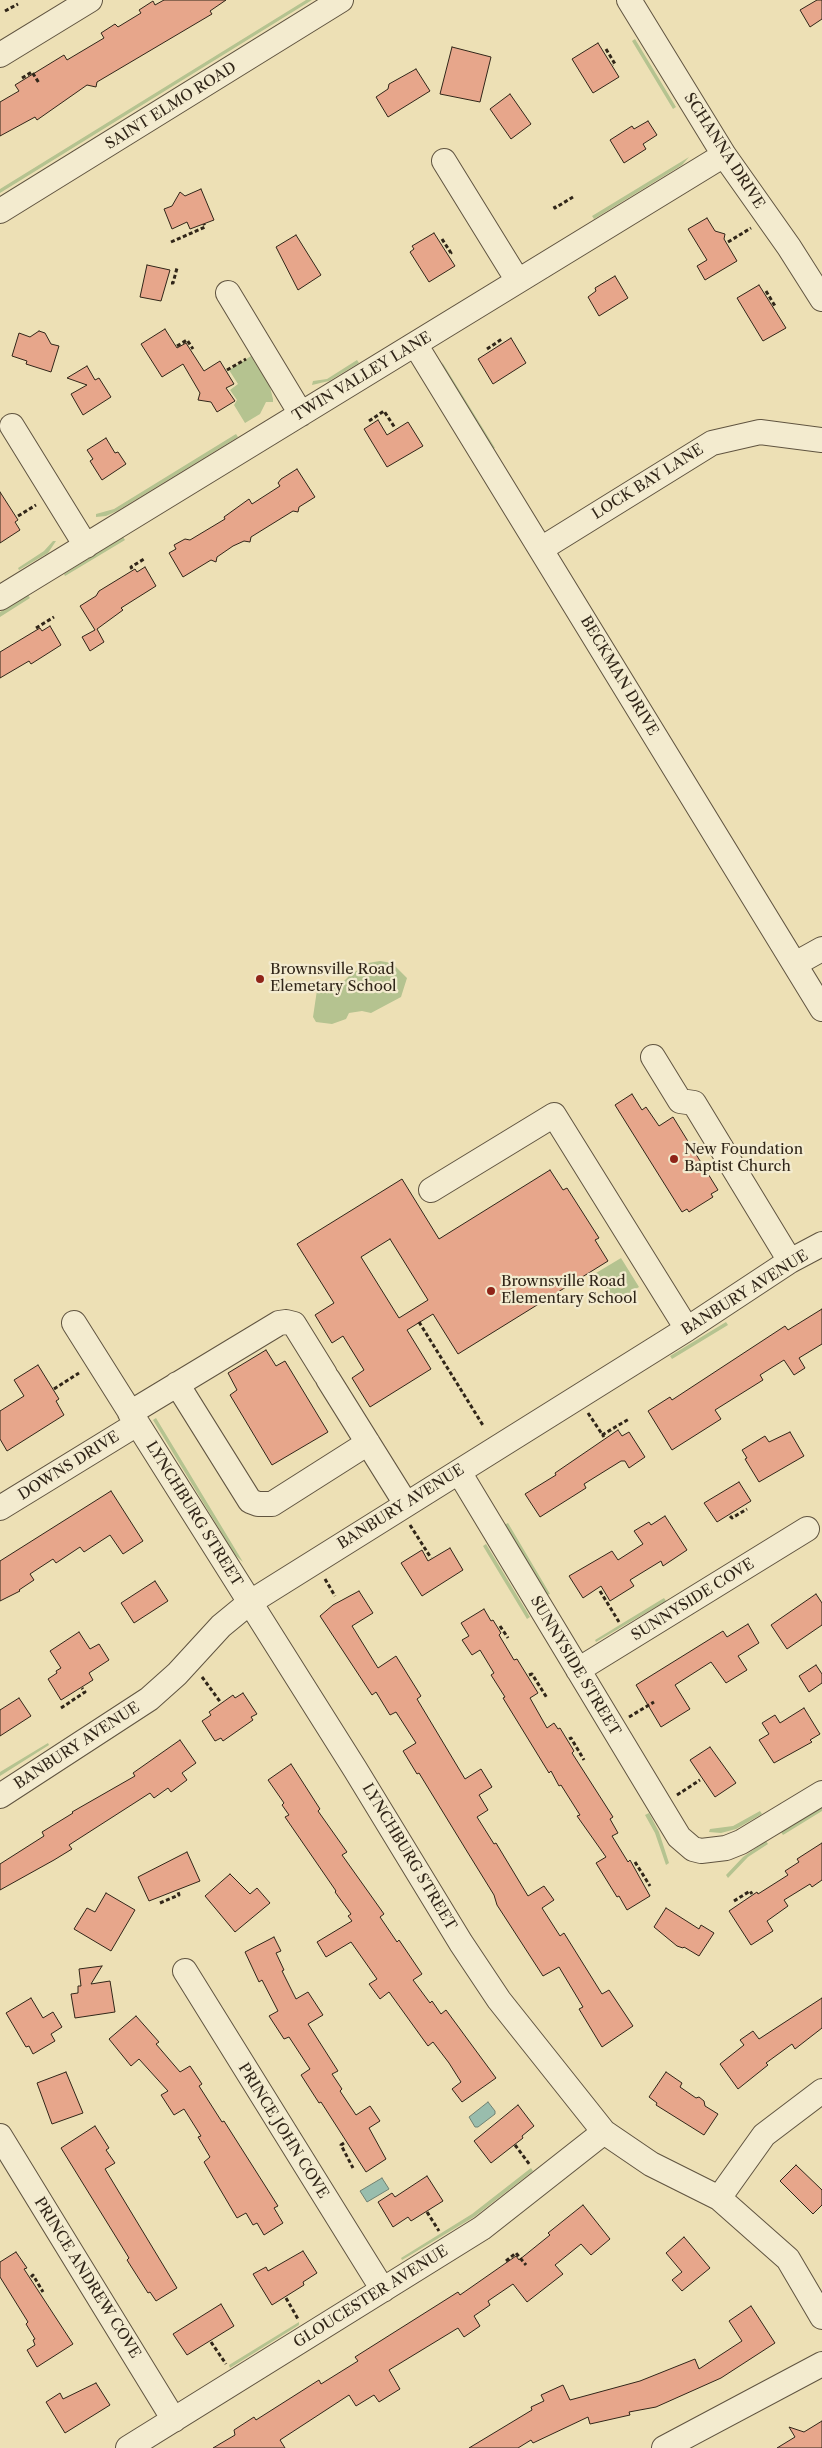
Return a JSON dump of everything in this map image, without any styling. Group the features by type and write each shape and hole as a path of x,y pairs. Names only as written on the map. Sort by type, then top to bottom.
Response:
{"street":[{"path":"0,55 90,0"},
{"name":"SAINT ELMO ROAD","path":"0,210 341,0"},
{"name":"SCHANNA DRIVE","path":"629,0 724,156 789,247 822,299"},
{"name":"TWIN VALLEY LANE","path":"0,598 724,156"},
{"path":"444,161 518,281"},
{"path":"228,293 302,414"},
{"name":"BECKMAN DRIVE","path":"415,344 822,1009"},
{"path":"12,426 86,546"},
{"name":"LOCK BAY LANE","path":"541,548 712,443 760,432 822,440"},
{"path":"795,964 822,949"},
{"path":"653,1057 680,1101 694,1103 790,1261"},
{"path":"431,1190 554,1115 687,1329"},
{"name":"BANBURY AVENUE","path":"0,1796 149,1699 177,1674 221,1626 249,1603 408,1514 459,1472 687,1329 790,1261 822,1244"},
{"name":"DOWNS DRIVE","path":"0,1508 134,1419 177,1384 286,1322 294,1324 368,1443 408,1514"},
{"name":"LYNCHBURG STREET","path":"74,1323 486,1981 604,2132 651,2164 719,2198 788,2259 822,2317"},
{"path":"177,1384 250,1500 258,1504 272,1504 368,1443"},
{"name":"SUNNYSIDE STREET","path":"459,1472 674,1830 693,1849 711,1851 741,1842 822,1793"},
{"name":"SUNNYSIDE COVE","path":"578,1670 807,1529"},
{"name":"PRINCE JOHN COVE","path":"185,1971 383,2290"},
{"path":"719,2198 764,2135 822,2092"},
{"name":"GLOUCESTER AVENUE","path":"128,2448 482,2228 604,2132"},
{"name":"PRINCE ANDREW COVE","path":"0,2136 174,2420"},
{"path":"664,2448 822,2364"}],"path":[{"path":"5,11 18,4"},
{"path":"606,49 615,64 613,65"},
{"path":"22,78 32,72 39,83"},
{"path":"554,206 555,208 572,197"},
{"path":"171,242 205,227 204,224"},
{"path":"728,242 752,227"},
{"path":"442,239 451,253 449,254"},
{"path":"171,283 173,283 177,268"},
{"path":"766,291 775,306 773,307"},
{"path":"177,346 187,340 193,349"},
{"path":"487,349 502,340"},
{"path":"227,370 251,355"},
{"path":"369,421 384,411 395,428"},
{"path":"18,516 43,501"},
{"path":"132,569 131,567 144,559"},
{"path":"36,628 54,617"},
{"path":"419,1322 484,1427"},
{"path":"54,1388 79,1373"},
{"path":"588,1413 603,1436 629,1419"},
{"path":"730,1516 732,1518 747,1509"},
{"path":"408,1514 431,1558"},
{"path":"323,1575 335,1596"},
{"path":"600,1591 619,1622"},
{"path":"500,1626 508,1638"},
{"path":"529,1675 532,1674 547,1698"},
{"path":"202,1677 221,1703"},
{"path":"61,1708 85,1692 82,1688"},
{"path":"627,1718 654,1702"},
{"path":"569,1739 571,1738 584,1760"},
{"path":"675,1797 700,1780"},
{"path":"635,1862 650,1886"},
{"path":"734,1901 750,1891 752,1894"},
{"path":"160,1903 179,1895 178,1892"},
{"path":"344,2143 341,2145 353,2168"},
{"path":"515,2145 530,2165"},
{"path":"427,2212 439,2232"},
{"path":"506,2261 516,2253 526,2265"},
{"path":"31,2277 33,2276 43,2292"},
{"path":"286,2298 299,2319"},
{"path":"212,2342 226,2364"}],"green space":[{"path":"306,0 312,0 0,193 0,189"},
{"path":"635,39 676,107 673,109 632,41"},
{"path":"689,157 682,165 594,219 592,216"},
{"path":"251,356 270,387 273,402 266,402 260,414 245,423 234,405 237,400 230,390 238,384 229,370"},
{"path":"357,360 359,363 329,381 312,385 313,381 327,379"},
{"path":"442,362 495,448 493,449 445,372"},
{"path":"236,434 238,437 117,511 106,516 96,517 96,514 114,509"},
{"path":"123,537 125,540 65,576 64,574"},
{"path":"53,541 56,541 48,553 19,570 18,568 44,551"},
{"path":"28,595 30,598 0,617 0,612"},
{"path":"380,961 392,963 407,978 401,997 371,1013 362,1011 349,1013 346,1019 332,1024 316,1022 313,1017 317,990 336,981 343,982 368,963"},
{"path":"621,1258 639,1287 614,1302 596,1273"},
{"path":"726,1322 728,1325 672,1359 670,1356"},
{"path":"156,1418 243,1562 235,1555 153,1420"},
{"path":"508,1523 550,1594 547,1595 504,1525"},
{"path":"486,1544 530,1617 527,1619 483,1546"},
{"path":"664,1598 666,1601 596,1642 595,1640"},
{"path":"48,1743 49,1745 0,1776 0,1772"},
{"path":"822,1807 822,1811 783,1835 781,1832"},
{"path":"760,1811 762,1814 736,1829 721,1833 709,1832 710,1829 733,1826"},
{"path":"649,1813 659,1832 669,1863 666,1865 655,1833 645,1815"},
{"path":"766,1841 768,1844 748,1857 728,1878 726,1875 743,1857"},
{"path":"531,2168 533,2171 474,2217 402,2260 401,2258 472,2214"},
{"path":"299,2322 299,2325 230,2368 229,2365"}],"shaded area":[{"path":"488,2102 495,2111 495,2114 478,2127 475,2127 469,2117"},
{"path":"382,2178 389,2189 367,2202 360,2191"}],"building":[{"path":"164,0 226,0 210,11 212,14 97,82 96,87 87,85 37,120 35,117 0,136 0,102 19,91 15,85 64,55 67,60 104,38 101,33 115,24 118,27 141,13 139,10 153,1 155,5"},
{"path":"817,0 822,0 822,19 810,27 800,10"},
{"path":"598,43 619,77 593,93 572,59"},
{"path":"452,47 491,57 480,102 440,94"},
{"path":"416,69 430,91 388,117 376,97 388,89 389,84"},
{"path":"510,94 531,124 511,139 490,109"},
{"path":"648,121 657,135 643,144 646,149 624,163 610,140 632,126 634,129"},
{"path":"201,189 214,220 190,229 187,222 172,229 164,209 172,206 180,192 185,196"},
{"path":"707,218 715,231 725,234 724,239 737,261 705,280 697,266 707,260 688,229"},
{"path":"434,233 455,266 429,282 410,252 414,249 412,246"},
{"path":"296,235 321,275 298,290 276,247"},
{"path":"147,265 170,270 161,301 140,297"},
{"path":"615,276 628,298 599,316 588,297 596,291 595,288"},
{"path":"759,285 786,328 763,341 737,298"},
{"path":"165,329 177,348 186,343 204,371 220,361 234,384 226,388 235,401 217,412 211,402 198,400 200,393 183,364 162,377 141,344"},
{"path":"39,331 45,333 51,344 59,346 51,372 26,364 27,361 12,356 19,333 30,337"},
{"path":"511,338 526,363 493,384 478,359"},
{"path":"87,366 95,380 99,378 111,397 83,415 71,394 87,385 67,378"},
{"path":"378,420 387,435 408,422 423,446 387,467 364,429"},
{"path":"106,438 115,453 118,452 126,464 102,480 90,461 93,459 87,450"},
{"path":"297,469 315,497 299,507 298,512 293,511 251,537 250,542 244,541 233,546 217,557 216,562 211,560 183,577 169,553 176,549 174,545 185,539 190,540 225,519 224,517 249,499 252,504 280,486 278,483 281,479"},
{"path":"0,492 18,520 15,522 20,530 0,543"},
{"path":"145,567 156,586 121,608 123,610 97,629 104,642 90,651 82,637 95,630 80,606 96,596 99,591 135,569 137,572"},
{"path":"50,626 61,645 31,664 29,661 0,678 0,652 40,628 42,631"},
{"name":"New Foundation Baptist Church","path":"632,1094 642,1110 646,1107 659,1126 673,1117 718,1190 711,1194 713,1197 689,1212 687,1209 682,1212 615,1105"},
{"name":"Brownsville Road Elementary School","path":"550,1170 563,1190 567,1188 599,1238 595,1240 608,1261 458,1354 433,1314 407,1330 431,1369 370,1407 352,1378 364,1370 343,1336 332,1343 315,1315 334,1303 297,1244 402,1179 439,1239","holes":["390,1239 428,1300 399,1318 361,1257"]},
{"path":"822,1309 822,1344 799,1358 805,1368 794,1375 784,1360 760,1375 763,1380 715,1410 721,1419 672,1450 648,1411 670,1397 672,1400 785,1326 788,1330"},
{"path":"266,1350 276,1366 285,1361 328,1432 272,1465 230,1395 237,1390 228,1373"},
{"path":"38,1365 59,1399 56,1401 64,1415 7,1451 0,1439 0,1411 24,1396 14,1380"},
{"path":"618,1430 622,1436 629,1432 645,1457 629,1468 625,1461 621,1461 584,1484 586,1488 540,1517 525,1494 556,1475 555,1473"},
{"path":"790,1432 804,1456 759,1482 745,1459 747,1458 742,1450 765,1436 769,1442"},
{"path":"739,1482 751,1501 717,1522 704,1503"},
{"path":"111,1491 143,1541 123,1554 110,1535 84,1552 80,1547 56,1563 53,1559 30,1574 34,1580 20,1591 0,1601 0,1561"},
{"path":"665,1516 687,1550 663,1566 661,1561 630,1580 634,1586 610,1601 601,1586 583,1598 569,1576 612,1551 618,1560 643,1544 634,1531 649,1522 651,1525"},
{"path":"450,1548 463,1570 422,1596 401,1563 422,1550 428,1561"},
{"path":"155,1581 168,1601 134,1623 121,1603"},
{"path":"359,1591 373,1613 352,1626 378,1668 396,1656 421,1696 417,1699 465,1779 481,1769 492,1787 479,1795 488,1810 477,1817 494,1844 496,1843 528,1896 544,1886 554,1900 542,1908 560,1936 564,1933 602,1994 609,1990 633,2026 602,2047 579,2009 583,2007 559,1967 543,1976 497,1905 494,1895 419,1773 417,1774 403,1751 416,1743 396,1712 390,1715 376,1692 372,1695 320,1616 333,1605"},
{"path":"816,1594 822,1603 822,1625 787,1649 771,1625"},
{"path":"484,1609 501,1633 499,1635 514,1660 517,1659 538,1693 530,1698 547,1728 554,1723 558,1729 560,1728 574,1751 572,1753 613,1817 610,1819 618,1833 612,1836 628,1862 630,1860 650,1896 627,1910 596,1863 606,1857 577,1816 580,1815 561,1785 559,1786 551,1771 549,1773 503,1698 505,1697 491,1675 494,1673 480,1650 472,1655 462,1640 469,1636 461,1623"},
{"path":"748,1624 759,1643 738,1656 747,1670 726,1683 711,1662 675,1685 690,1709 661,1727 636,1685 723,1631 727,1637"},
{"path":"79,1632 90,1649 99,1644 109,1660 89,1673 93,1680 61,1700 48,1679 61,1668 50,1651"},
{"path":"816,1665 822,1674 822,1683 809,1692 799,1676"},
{"path":"243,1693 257,1714 251,1717 253,1720 223,1741 221,1738 215,1741 202,1721 211,1715 209,1712 233,1695 235,1698"},
{"path":"19,1698 31,1716 0,1736 0,1710"},
{"path":"804,1708 820,1734 810,1740 812,1742 774,1763 759,1740 769,1734 762,1723 775,1715 780,1723"},
{"path":"180,1740 196,1763 182,1773 187,1780 171,1792 168,1788 154,1798 150,1793 69,1845 72,1849 0,1890 0,1864 44,1836 42,1832 72,1812 135,1776 133,1773"},
{"path":"710,1747 736,1783 715,1797 690,1760"},
{"path":"291,1764 320,1809 318,1811 347,1852 342,1855 384,1914 380,1917 397,1942 399,1940 422,1974 413,1980 441,2014 446,2010 496,2078 462,2102 452,2089 461,2082 449,2063 433,2042 428,2046 389,1992 380,1999 369,1984 377,1979 351,1942 326,1957 317,1942 352,1921 348,1916 351,1914 285,1817 289,1815 282,1805 284,1803 268,1780"},
{"path":"822,1843 822,1880 812,1887 810,1884 784,1900 788,1906 767,1921 773,1931 751,1945 729,1911 757,1892 758,1894 788,1875 785,1871 799,1862 797,1859"},
{"path":"187,1852 200,1881 149,1901 138,1877"},
{"path":"230,1874 250,1894 257,1888 270,1903 235,1932 205,1896"},
{"path":"106,1893 135,1910 111,1951 74,1929 87,1908 95,1912"},
{"path":"666,1908 699,1929 701,1925 714,1933 699,1956 684,1947 677,1946 654,1927"},
{"path":"274,1937 281,1951 276,1953 284,1970 282,1971 296,1999 308,1992 323,2015 308,2024 338,2071 332,2074 342,2089 340,2091 356,2115 370,2106 380,2121 369,2128 386,2159 366,2172 321,2102 319,2103 301,2075 310,2069 289,2037 284,2039 269,2016 278,2011 262,1980 259,1982 245,1952"},
{"path":"102,1966 91,1984 110,1981 115,2012 75,2018 71,1994 78,1993 78,1986 81,1986 79,1969"},
{"path":"31,1998 43,2018 53,2012 62,2027 51,2034 55,2041 33,2054 29,2046 26,2047 6,2013"},
{"path":"822,1998 822,2028 795,2049 792,2044 766,2063 768,2065 738,2089 720,2064 744,2045 740,2040 753,2031 759,2039"},
{"path":"136,2016 159,2042 156,2044 180,2072 190,2066 202,2084 199,2086 222,2122 224,2121 278,2206 274,2208 283,2223 264,2235 257,2223 253,2225 246,2213 237,2218 204,2162 210,2157 198,2137 201,2136 184,2109 174,2115 161,2095 168,2091 139,2059 131,2066 109,2039"},
{"path":"66,2072 83,2113 52,2124 37,2083"},
{"path":"666,2072 682,2083 680,2087 696,2098 699,2097 704,2101 705,2106 718,2114 704,2135 656,2105 657,2103 649,2097"},
{"path":"518,2105 534,2126 522,2136 523,2138 491,2163 474,2141"},
{"path":"95,2126 109,2148 106,2150 115,2163 105,2169 177,2288 156,2301 150,2292 148,2293 127,2260 129,2258 61,2148"},
{"path":"796,2165 822,2190 822,2205 813,2214 780,2181"},
{"path":"427,2176 443,2201 411,2221 408,2217 393,2227 378,2202 392,2193 395,2197"},
{"path":"583,2205 610,2239 591,2255 581,2244 555,2265 563,2274 527,2302 513,2284 488,2301 490,2305 474,2316 480,2326 464,2337 458,2328 389,2370 400,2389 379,2402 374,2395 356,2406 349,2395 280,2440 285,2448 213,2448 235,2435 234,2430 254,2417 256,2420 319,2380 321,2384 358,2361 355,2357 458,2292 460,2295 516,2256 519,2260 550,2235 548,2233"},
{"path":"684,2237 710,2268 682,2291 672,2280 682,2272 666,2253"},
{"path":"303,2251 317,2273 303,2282 304,2285 272,2305 253,2274 266,2267 268,2271"},
{"path":"16,2252 27,2268 24,2269 73,2344 37,2367 27,2350 35,2345 33,2340 35,2339 26,2324 28,2322 0,2277 0,2262"},
{"path":"221,2304 234,2326 187,2355 173,2334"},
{"path":"751,2306 775,2343 721,2378 656,2407 629,2412 630,2415 590,2424 588,2417 533,2443 531,2440 518,2448 469,2448 532,2410 531,2407 544,2401 541,2395 563,2385 570,2400 640,2381 695,2359 699,2369 742,2341 729,2321"},
{"path":"96,2383 110,2405 65,2433 46,2402 60,2393 63,2399"},
{"path":"822,2421 822,2448 777,2448 795,2437 789,2427 804,2432"}],"place":[{"name":"Brownsville Road Elemetary School","path":"260,979"},
{"name":"New Foundation Baptist Church","path":"674,1159"},
{"name":"Brownsville Road Elementary School","path":"491,1291"}]}
